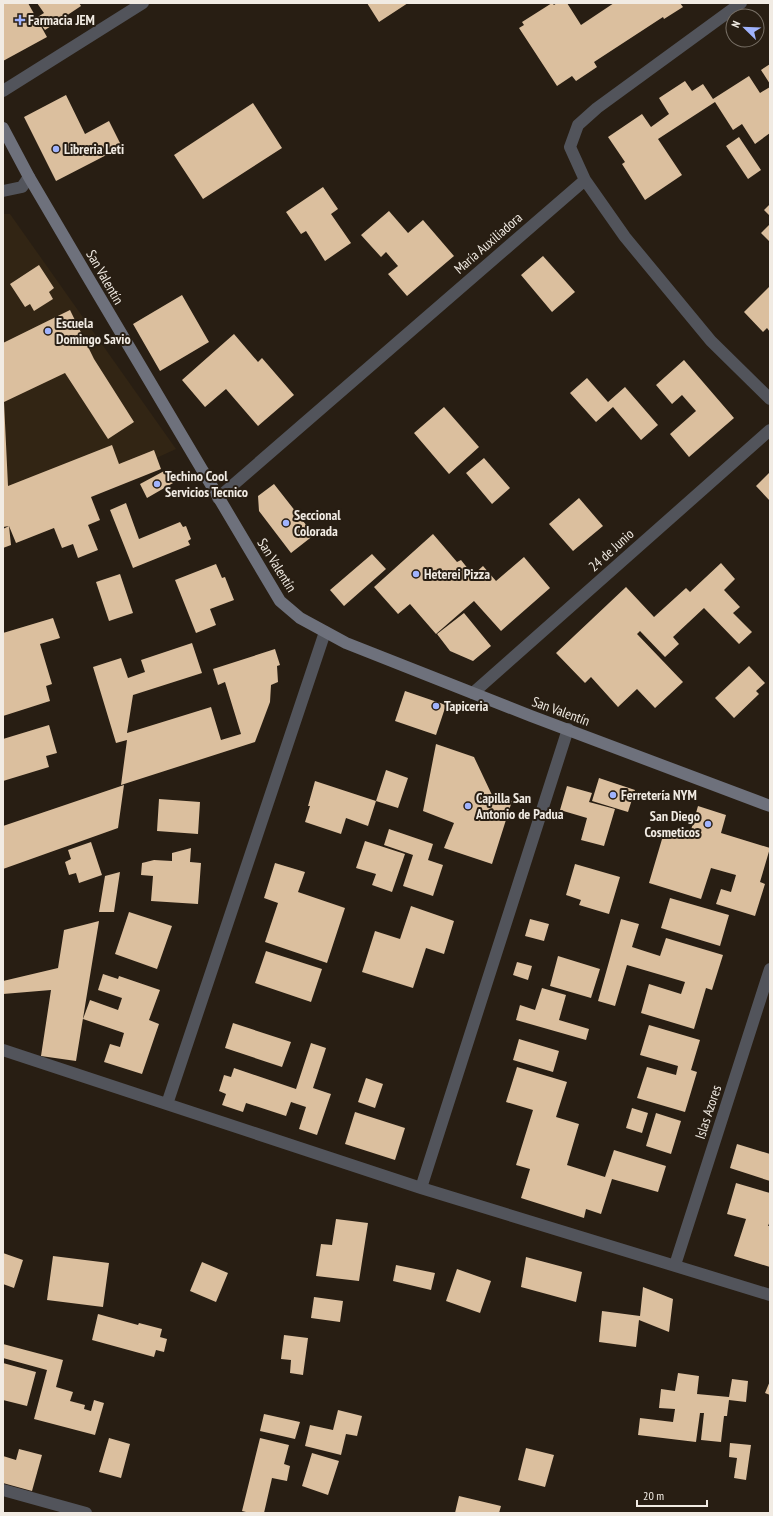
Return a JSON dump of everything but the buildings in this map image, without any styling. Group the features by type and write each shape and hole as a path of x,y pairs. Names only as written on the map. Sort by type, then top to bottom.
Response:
{"main road":[{"name":"San Valentín","path":"3,128 29,177 280,601 300,618 346,643 568,730 770,806"}],"street":[{"path":"3,91 143,3"},
{"path":"736,4 597,108 578,125 570,147 585,180 625,237 711,341 770,398"},
{"path":"3,191 22,187 29,177"},
{"name":"María Auxiliadora","path":"218,498 585,180"},
{"name":"24 de Junio","path":"473,693 770,430"},
{"path":"167,1104 325,632"},
{"path":"421,1188 568,730"},
{"name":"Islas Azores","path":"675,1265 770,969"},
{"path":"3,1050 421,1188 770,1295"},
{"path":"3,1490 86,1513"}],"shaded area":[{"name":"Escuela Domingo Savio","path":"3,214 10,214 176,449 115,477 3,515"}],"place":[{"name":"Farmacia JEM","path":"20,20"},
{"name":"Libreria Leti","path":"56,149"},
{"name":"Escuela Domingo Savio","path":"48,331"},
{"name":"Techino Cool Servicios Tecnico","path":"157,484"},
{"name":"Seccional Colorada","path":"286,523"},
{"name":"Heterei Pizza","path":"416,574"},
{"name":"Tapiceria","path":"436,706"},
{"name":"Ferretería NYM","path":"613,795"},
{"name":"Capilla San Antonio de Padua","path":"468,806"},
{"name":"San Diego Cosmeticos","path":"708,824"}]}
